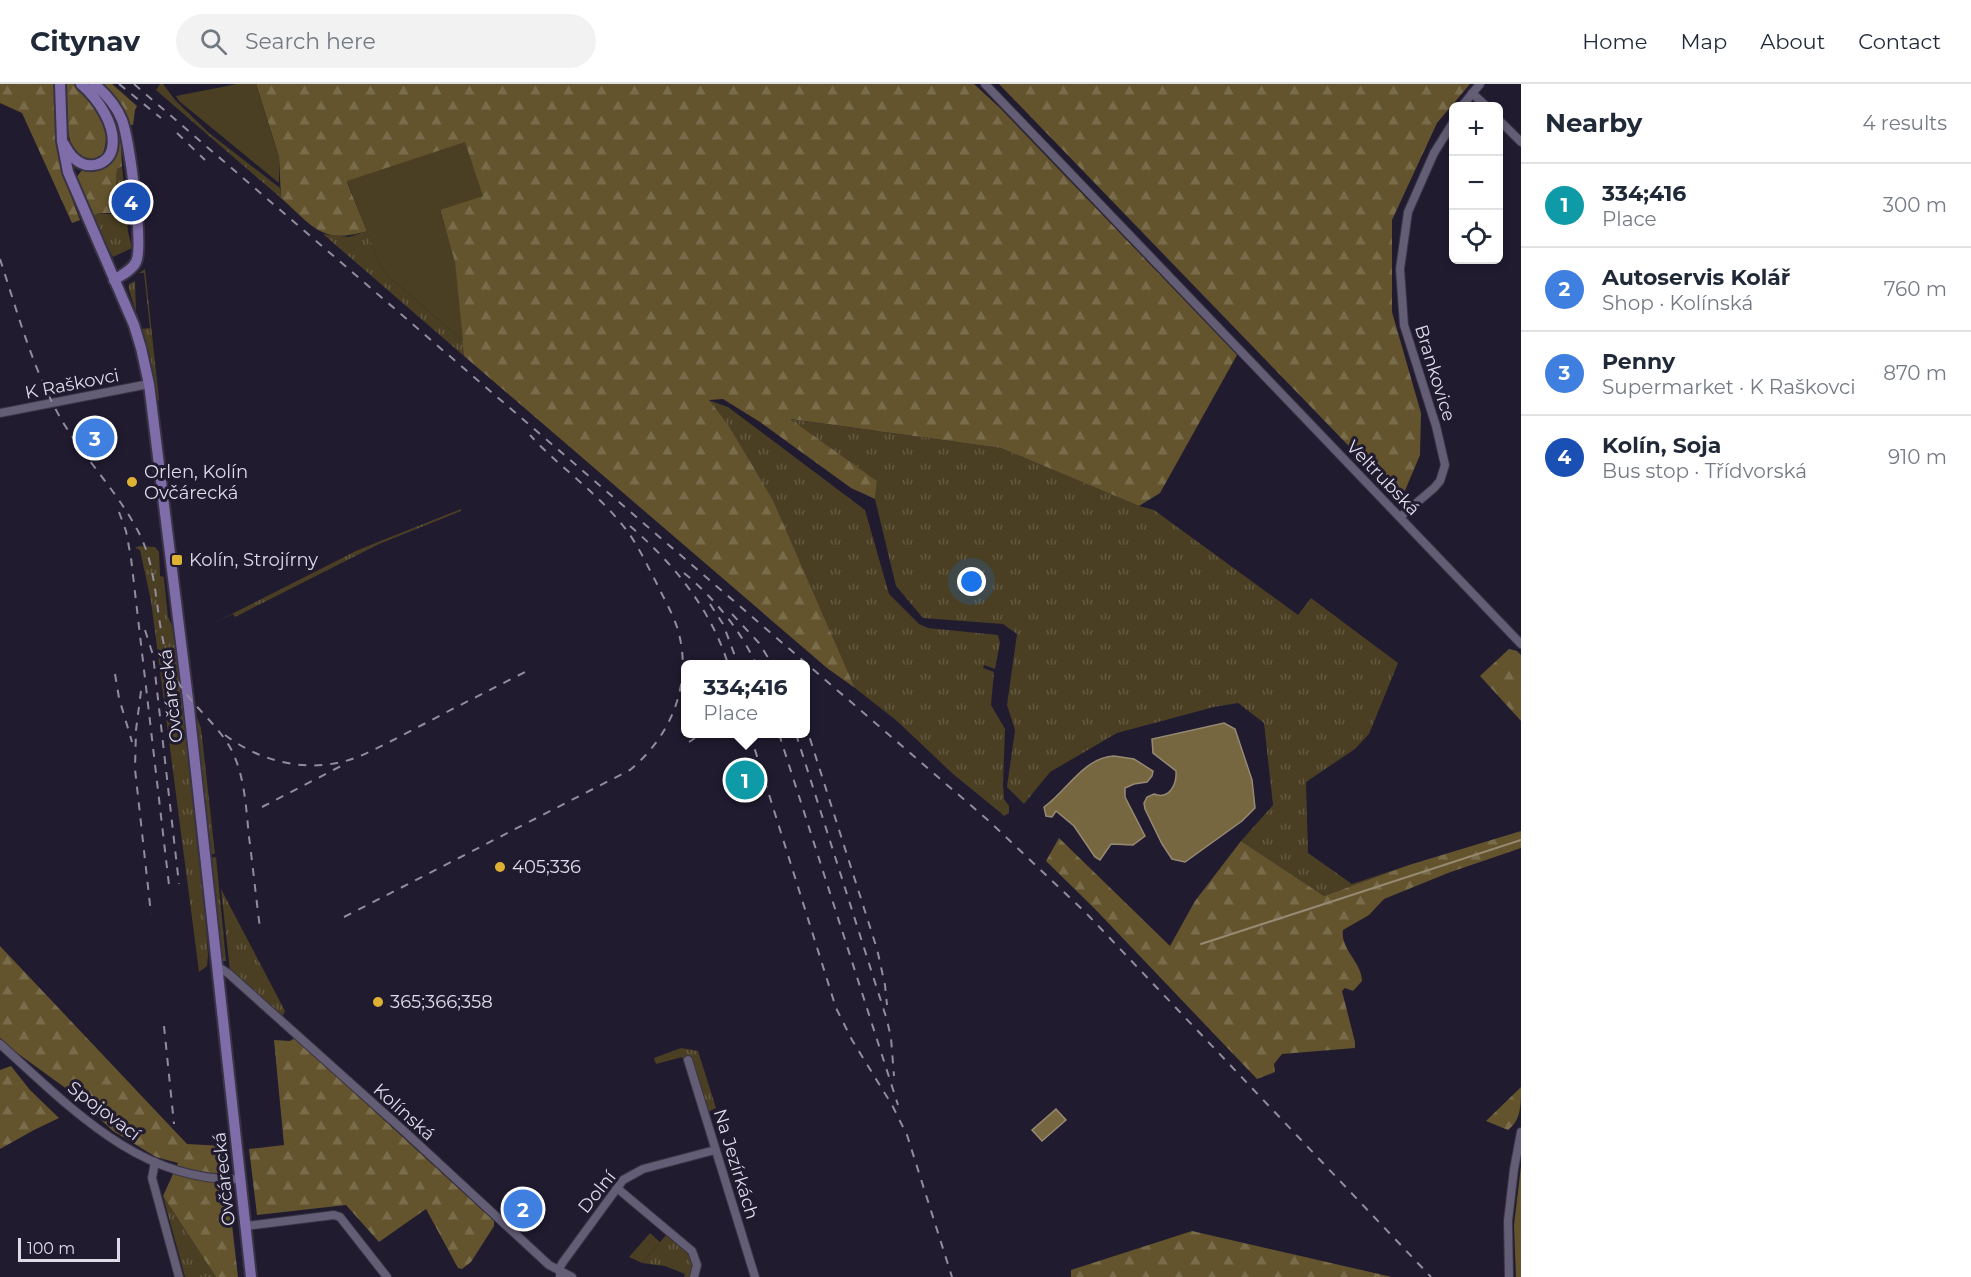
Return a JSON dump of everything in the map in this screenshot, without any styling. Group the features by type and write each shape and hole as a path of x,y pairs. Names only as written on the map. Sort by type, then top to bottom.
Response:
{"main road":[{"name":"Ovčárecká","path":"60,84 62,141 74,186 139,340 149,384 188,699 251,1277"},
{"path":"62,141 75,160 88,165 105,160 112,149 111,133 105,114 81,84"},
{"path":"94,84 107,96 117,111 124,129 129,155 138,249 133,266 114,280"}],"street":[{"name":"Veltrubská","path":"985,84 1521,644"},
{"path":"1465,102 1480,84"},
{"path":"1472,93 1482,102"},
{"path":"1503,124 1521,142"},
{"name":"Brankovice","path":"1400,517 1434,488 1440,481 1445,465 1443,448 1404,325 1400,269 1408,212 1434,153 1449,129"},
{"name":"K Raškovci","path":"0,413 149,384"},
{"name":"Kolínská","path":"217,966 229,974 403,1130 504,1226 560,1274 572,1277"},
{"name":"Spojovací","path":"0,1044 100,1131 123,1147 154,1162 203,1177 241,1179"},
{"name":"Na Jezírkách","path":"688,1060 755,1277"},
{"path":"1509,1277 1508,1221 1521,1132"},
{"name":"Dolní","path":"560,1274 562,1262 623,1180 643,1169 715,1150"},
{"path":"154,1162 152,1178 179,1277"},
{"path":"617,1188 692,1251 697,1265 694,1277"},
{"path":"246,1226 334,1215 340,1217 387,1277"}],"green space":[{"path":"0,84 74,84 96,106 104,125 105,145 102,155 89,161 81,157 71,144 67,100 55,99 61,161 80,220 72,223 22,113 0,103"},
{"path":"99,84 112,84 137,106 133,125 129,125 120,107"},
{"path":"160,84 163,84 175,100 209,133 280,188 281,198 156,90"},
{"path":"237,84 256,84 279,157 279,183 179,101 176,96"},
{"path":"256,84 974,84 1000,108 1237,355 1160,493 1139,506 1001,448 790,419 877,481 875,499 851,488 760,422 723,399 709,400 729,426 773,500 855,688 827,668 464,356 454,261 440,209 347,182 367,231 339,236 319,230 281,198 279,157"},
{"path":"999,84 1470,84 1455,102 1449,102 1449,109 1437,123 1392,220 1392,312 1421,413 1420,455 1401,500"},
{"path":"122,136 124,145 121,147 122,166 117,169 116,182 122,213 99,213 91,217 76,178 82,170 101,167 116,140"},
{"path":"465,142 483,196 440,210 455,262 463,341 389,277 380,265 347,181"},
{"path":"122,166 128,232 132,248 113,257 91,217 99,213 122,213 116,182 117,169"},
{"path":"367,231 380,265 389,277 463,341 464,356 323,234 349,237"},
{"path":"145,269 158,401 149,352 129,290 129,284 135,281 136,311 142,329 150,328 144,273 139,273"},
{"path":"708,400 728,407 865,510 889,594 919,624 928,628 998,635 1000,643 995,669 984,665 983,668 994,672 991,705 1005,729 1003,785 1004,799 1009,806 1009,813 1004,816 953,774 897,721 855,688 773,500 729,426"},
{"path":"789,419 1001,448 1139,506 1154,510 1298,615 1311,598 1398,663 1369,734 1355,749 1306,782 1308,853 1352,884 1409,865 1324,896 1241,841 1273,805 1264,723 1238,703 1214,707 1117,733 1050,772 1024,804 1007,787 1015,730 1007,705 1017,634 1003,624 923,618 896,586 875,499 877,481"},
{"path":"461,509 461,511 379,544 235,617 233,614 214,623 358,550"},
{"path":"155,547 159,552 160,576 164,577 168,617 173,628 179,665 201,852 208,955 207,966 199,972 151,601 140,550 135,548"},
{"path":"1509,649 1521,655 1521,721 1480,676"},
{"path":"192,705 201,728 215,854 210,854"},
{"path":"1521,831 1521,848 1448,873 1384,899 1369,915 1343,930 1345,943 1359,968 1362,981 1353,991 1345,988 1342,991 1355,1048 1282,1054 1274,1064 1275,1072 1257,1079 1094,908 1046,861 1059,838 1170,946 1195,901 1241,841 1324,896 1409,865"},
{"path":"216,857 226,961 221,961 210,858"},
{"path":"221,889 285,1011 282,1017 230,971"},
{"path":"0,946 187,1144 223,1146 238,1277 216,1277 163,1196 178,1163 156,1157 113,1131 71,1092 0,1038"},
{"path":"295,1038 494,1221 494,1226 471,1262 462,1269 458,1268 426,1209 379,1242 346,1205 257,1215 249,1149 284,1145 274,1040 290,1041"},
{"path":"681,1048 698,1051 716,1108 708,1112 694,1067 686,1068 682,1057 656,1064 654,1058"},
{"path":"11,1066 30,1090 59,1118 0,1149 0,1070"},
{"path":"1521,1087 1521,1100 1516,1122 1508,1130 1486,1121"},
{"path":"1521,1166 1521,1277 1516,1277 1514,1225"},
{"path":"163,1196 216,1277 185,1277"},
{"path":"1192,1231 1392,1277 1071,1277 1071,1270"},
{"path":"650,1233 660,1242 642,1263 629,1257"},
{"path":"667,1234 687,1248 695,1262 692,1277 684,1277 685,1274 665,1266 642,1263"}],"shaded area":[{"path":"1224,723 1235,729 1252,780 1255,808 1242,821 1185,862 1172,859 1162,844 1144,803 1147,797 1154,794 1164,795 1171,790 1176,771 1153,753 1152,739"},
{"path":"1114,756 1134,759 1153,771 1147,782 1125,788 1125,797 1145,836 1133,845 1111,844 1100,860 1095,857 1074,826 1056,811 1052,817 1046,816 1044,807 1084,769 1103,758"},
{"path":"1056,1109 1066,1120 1042,1141 1032,1130"}],"waterway":[{"path":"1201,944 1521,840"}],"railway":[{"path":"119,84 161,118"},
{"path":"134,84 802,660"},
{"path":"177,133 205,160"},
{"path":"0,259 28,343 53,405 73,438 122,505 146,549 154,581 161,632 176,678 190,699 216,727 236,759 244,792 260,928"},
{"path":"530,435 590,491 629,533 673,616 682,647 683,660"},
{"path":"119,512 126,531 131,558 169,885"},
{"path":"630,526 661,555 689,588 712,624 727,660"},
{"path":"684,573 725,614 754,660"},
{"path":"710,604 723,624 736,660"},
{"path":"732,614 759,643 770,660"},
{"path":"145,630 153,655 179,884"},
{"path":"810,667 989,821 1087,914 1431,1277"},
{"path":"225,735 255,753 287,763 304,765 338,763 381,747 525,672"},
{"path":"115,674 119,698 132,742"},
{"path":"344,917 630,770 645,756 668,724 681,687"},
{"path":"141,691 136,730 135,769 151,914"},
{"path":"689,742 695,738"},
{"path":"751,738 836,1008 907,1135 952,1277"},
{"path":"780,738 898,1105"},
{"path":"797,738 887,1020 894,1076"},
{"path":"810,738 877,949 887,1005"},
{"path":"262,807 343,765"},
{"path":"164,1026 174,1124"}],"place":[{"name":"Kolín, Soja","path":"131,202"},
{"name":"Penny","path":"95,438"},
{"name":"Orlen, Kolín Ovčárecká","path":"132,482"},
{"name":"Kolín, Strojírny","path":"177,560"},
{"name":"334;416","path":"745,780"},
{"name":"405;336","path":"500,867"},
{"name":"365;366;358","path":"378,1002"},
{"name":"Autoservis Kolář","path":"523,1209"}]}
